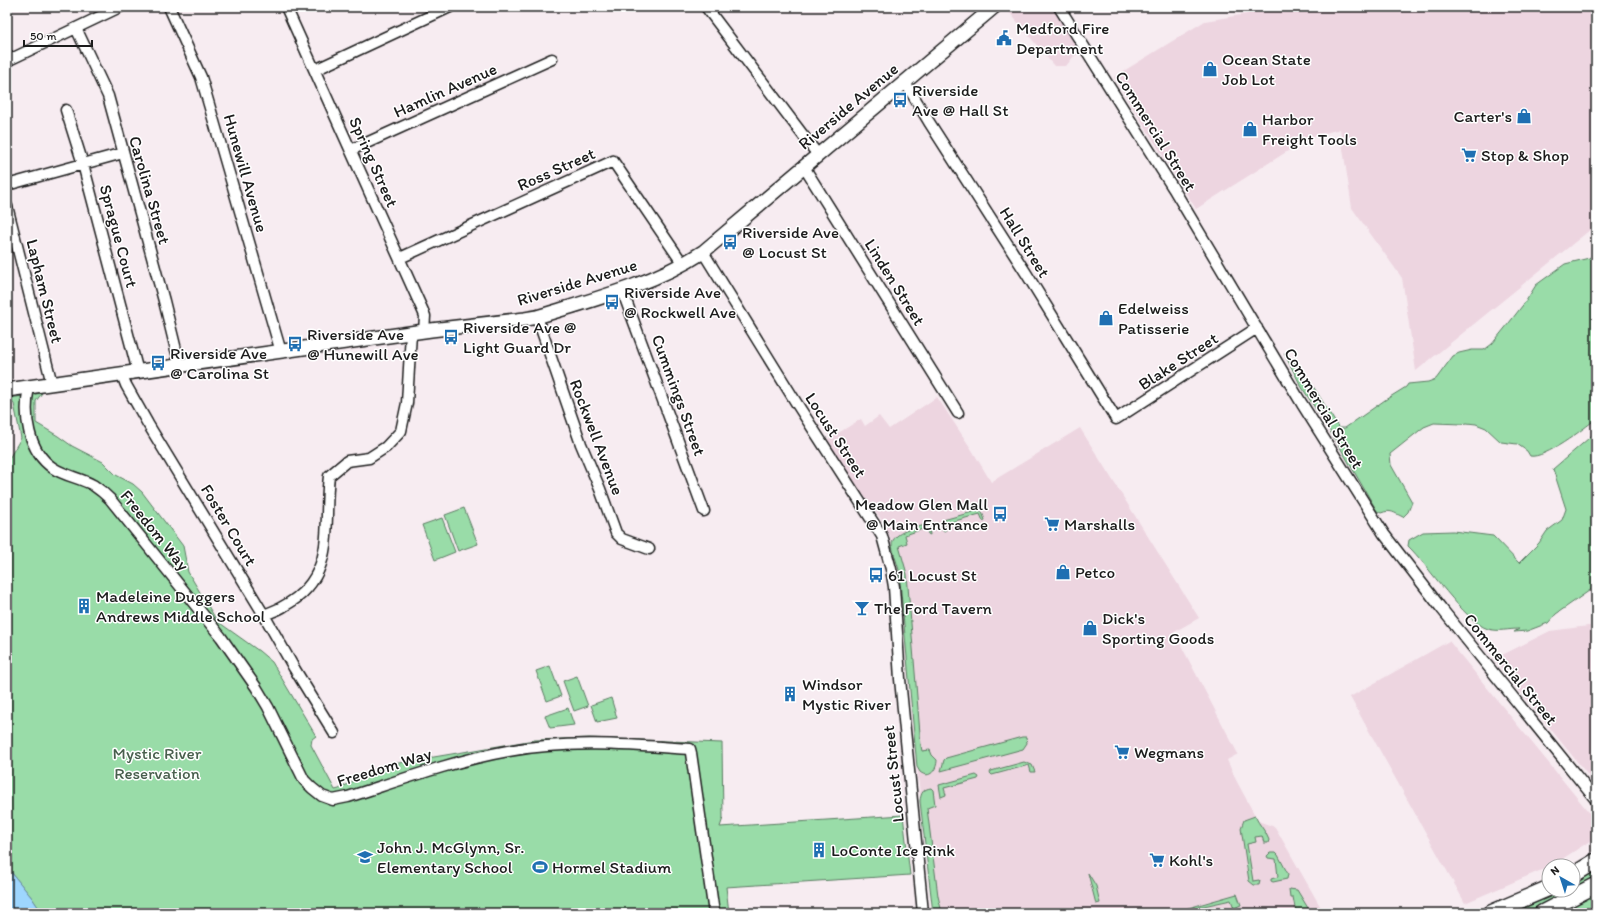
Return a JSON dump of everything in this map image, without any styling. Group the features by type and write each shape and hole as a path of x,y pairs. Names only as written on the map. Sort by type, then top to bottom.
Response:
{"highway":[{"path":"1581,870 1596,862"},
{"path":"1542,913 1596,885"},
{"path":"1490,913 1541,891"}],"main road":[{"name":"Riverside Avenue","path":"7,390 537,317 622,290 683,264 703,252 994,7"}],"street":[{"path":"7,61 120,7"},
{"name":"Hunewill Avenue","path":"169,7 201,77 281,352"},
{"name":"Spring Street","path":"264,614 284,607 301,595 316,578 323,560 327,521 327,491 330,476 346,461 369,458 386,447 401,431 418,333 425,316 286,7"},
{"path":"315,70 450,7"},
{"path":"706,7 818,155"},
{"name":"Commercial Street","path":"1059,7 1173,188 1288,381 1359,496 1400,556 1596,800"},
{"name":"Carolina Street","path":"76,28 105,87 164,301 180,366"},
{"name":"Hamlin Avenue","path":"351,150 552,59"},
{"name":"Hall Street","path":"905,82 1026,273 1116,420"},
{"name":"Sprague Court","path":"66,110 83,164 138,372"},
{"path":"7,185 123,153"},
{"name":"Ross Street","path":"400,258 613,161 683,264"},
{"name":"Linden Street","path":"804,167 958,413"},
{"name":"Lapham Street","path":"7,206 52,384"},
{"name":"Locust Street","path":"703,252 797,404 882,536 891,569 894,588 902,694 923,913"},
{"name":"Cummings Street","path":"622,290 704,511"},
{"name":"Rockwell Avenue","path":"537,317 581,444 600,489 616,533 622,539 649,549"},
{"name":"Blake Street","path":"1116,420 1257,328"},
{"name":"Foster Court","path":"122,375 148,424 264,614 294,668 334,733"},
{"name":"Freedom Way","path":"29,387 26,405 27,421 30,435 38,451 53,468 93,485 110,499 221,638 256,687 268,707 304,780 322,796 333,800 348,797 451,763 509,750 576,745 690,749 692,753 714,913"}],"shaded area":[{"path":"1005,7 1056,7 1083,51 1074,56 1066,66 1054,66"},
{"path":"1246,7 1596,7 1596,225 1416,371 1402,278 1352,208 1340,129 1310,137 1196,209 1114,77 1205,21 1247,14"},
{"path":"937,397 991,482 1080,428 1199,618 1174,632 1238,754 1227,760 1258,821 1275,827 1324,913 933,913 911,712 897,560 890,537 883,522 841,464 827,440 861,419 865,426 879,416 889,429"},
{"path":"1596,625 1596,785 1494,659 1550,631"},
{"path":"1449,641 1596,821 1596,837 1564,858 1541,858 1541,870 1465,903 1350,697"}],"green space":[{"path":"1596,252 1596,419 1554,448 1537,456 1530,456 1527,451 1517,444 1501,442 1486,428 1476,424 1434,423 1424,427 1390,454 1391,465 1412,502 1408,512 1403,517 1392,512 1387,511 1381,513 1377,511 1338,444 1301,386 1284,353 1287,354 1306,375 1337,425 1340,428 1345,428 1406,387 1408,384 1428,382 1436,379 1453,356 1472,350 1484,350 1492,344 1509,323 1536,285 1565,264 1589,258"},
{"name":"Mystic River Reservation","path":"42,393 36,401 36,423 72,446 103,462 116,475 133,484 142,492 183,546 188,572 217,621 272,662 316,736 312,739 311,745 335,790 381,766 534,740 589,738 722,743 723,818 720,827 903,815 910,875 726,887 729,913 42,913 7,867 7,462 21,438 14,404 10,398"},
{"path":"1596,432 1596,586 1556,614 1548,623 1527,631 1514,632 1519,629 1492,630 1478,624 1446,592 1408,546 1409,540 1423,532 1453,531 1493,536 1519,563 1539,543 1547,531 1562,520 1566,509 1553,469"},
{"path":"464,508 478,544 458,551 445,515"},
{"path":"976,511 982,512 985,520 983,521 980,514 944,524 946,530 944,531 942,529 941,524 943,520"},
{"path":"442,518 455,552 435,560 422,525"},
{"path":"926,525 929,527 930,535 928,534 926,528 905,535 907,543 899,546 907,574 921,746 922,751 930,750 932,755 937,760 934,770 927,775 920,772 917,767 899,570 892,545 893,540 900,533"},
{"path":"550,666 561,696 547,701 536,671"},
{"path":"577,676 588,706 574,711 563,681"},
{"path":"611,698 617,718 597,722 591,705"},
{"path":"568,708 574,725 550,728 545,716"},
{"path":"1026,737 1027,743 1023,749 941,771 946,758"},
{"path":"1024,762 1032,765 1035,772 1031,772 1029,765 992,775 990,773 991,771"},
{"path":"976,775 979,777 978,779 944,788 946,795 941,797 939,785"},
{"path":"931,788 933,790 935,805 927,808 938,896 942,913 933,913 920,801 923,792 926,789"},
{"path":"1255,816 1269,840 1268,843 1264,843 1262,836 1255,837 1256,842 1247,844 1253,881 1259,880 1259,885 1254,885 1249,881 1241,828 1244,820"},
{"path":"1270,853 1276,853 1278,855 1288,874 1287,879 1273,882 1271,881 1271,879 1278,877 1276,859 1268,858 1267,856"},
{"path":"1596,854 1596,913 1476,913 1508,900 1541,892 1541,898 1581,898 1581,863"},
{"path":"1088,873 1096,886 1100,903 1096,904"},
{"path":"1289,889 1297,890 1311,913 1296,913 1293,897 1290,897"},
{"path":"1237,894 1241,905 1234,908 1231,900 1199,907 1199,909 1183,913 1171,913"}],"water":[{"path":"7,867 32,898 42,913 7,913"}],"place":[{"name":"Medford Fire Department","path":"1004,38"},
{"name":"Ocean State Job Lot","path":"1210,69"},
{"name":"Riverside Ave @ Hall St","path":"900,100"},
{"name":"Carter's","path":"1524,116"},
{"name":"Harbor Freight Tools","path":"1250,129"},
{"name":"Stop & Shop","path":"1469,155"},
{"name":"Riverside Ave @ Locust St","path":"730,242"},
{"name":"Riverside Ave @ Rockwell Ave","path":"612,302"},
{"name":"Edelweiss Patisserie","path":"1106,318"},
{"name":"Riverside Ave @ Light Guard Dr","path":"451,337"},
{"name":"Riverside Ave @ Hunewill Ave","path":"295,344"},
{"name":"Riverside Ave @ Carolina St","path":"158,363"},
{"name":"Meadow Glen Mall @ Main Entrance","path":"1000,514"},
{"name":"Marshalls","path":"1052,524"},
{"name":"Petco","path":"1063,572"},
{"name":"61 Locust St","path":"876,575"},
{"name":"Madeleine Duggers Andrews Middle School","path":"84,606"},
{"name":"The Ford Tavern","path":"862,608"},
{"name":"Dick's Sporting Goods","path":"1090,628"},
{"name":"Windsor Mystic River","path":"790,694"},
{"name":"Wegmans","path":"1122,752"},
{"name":"LoConte Ice Rink","path":"819,850"},
{"name":"John J. McGlynn, Sr. Elementary School","path":"365,857"},
{"name":"Kohl's","path":"1157,860"},
{"name":"Hormel Stadium","path":"540,867"}]}
